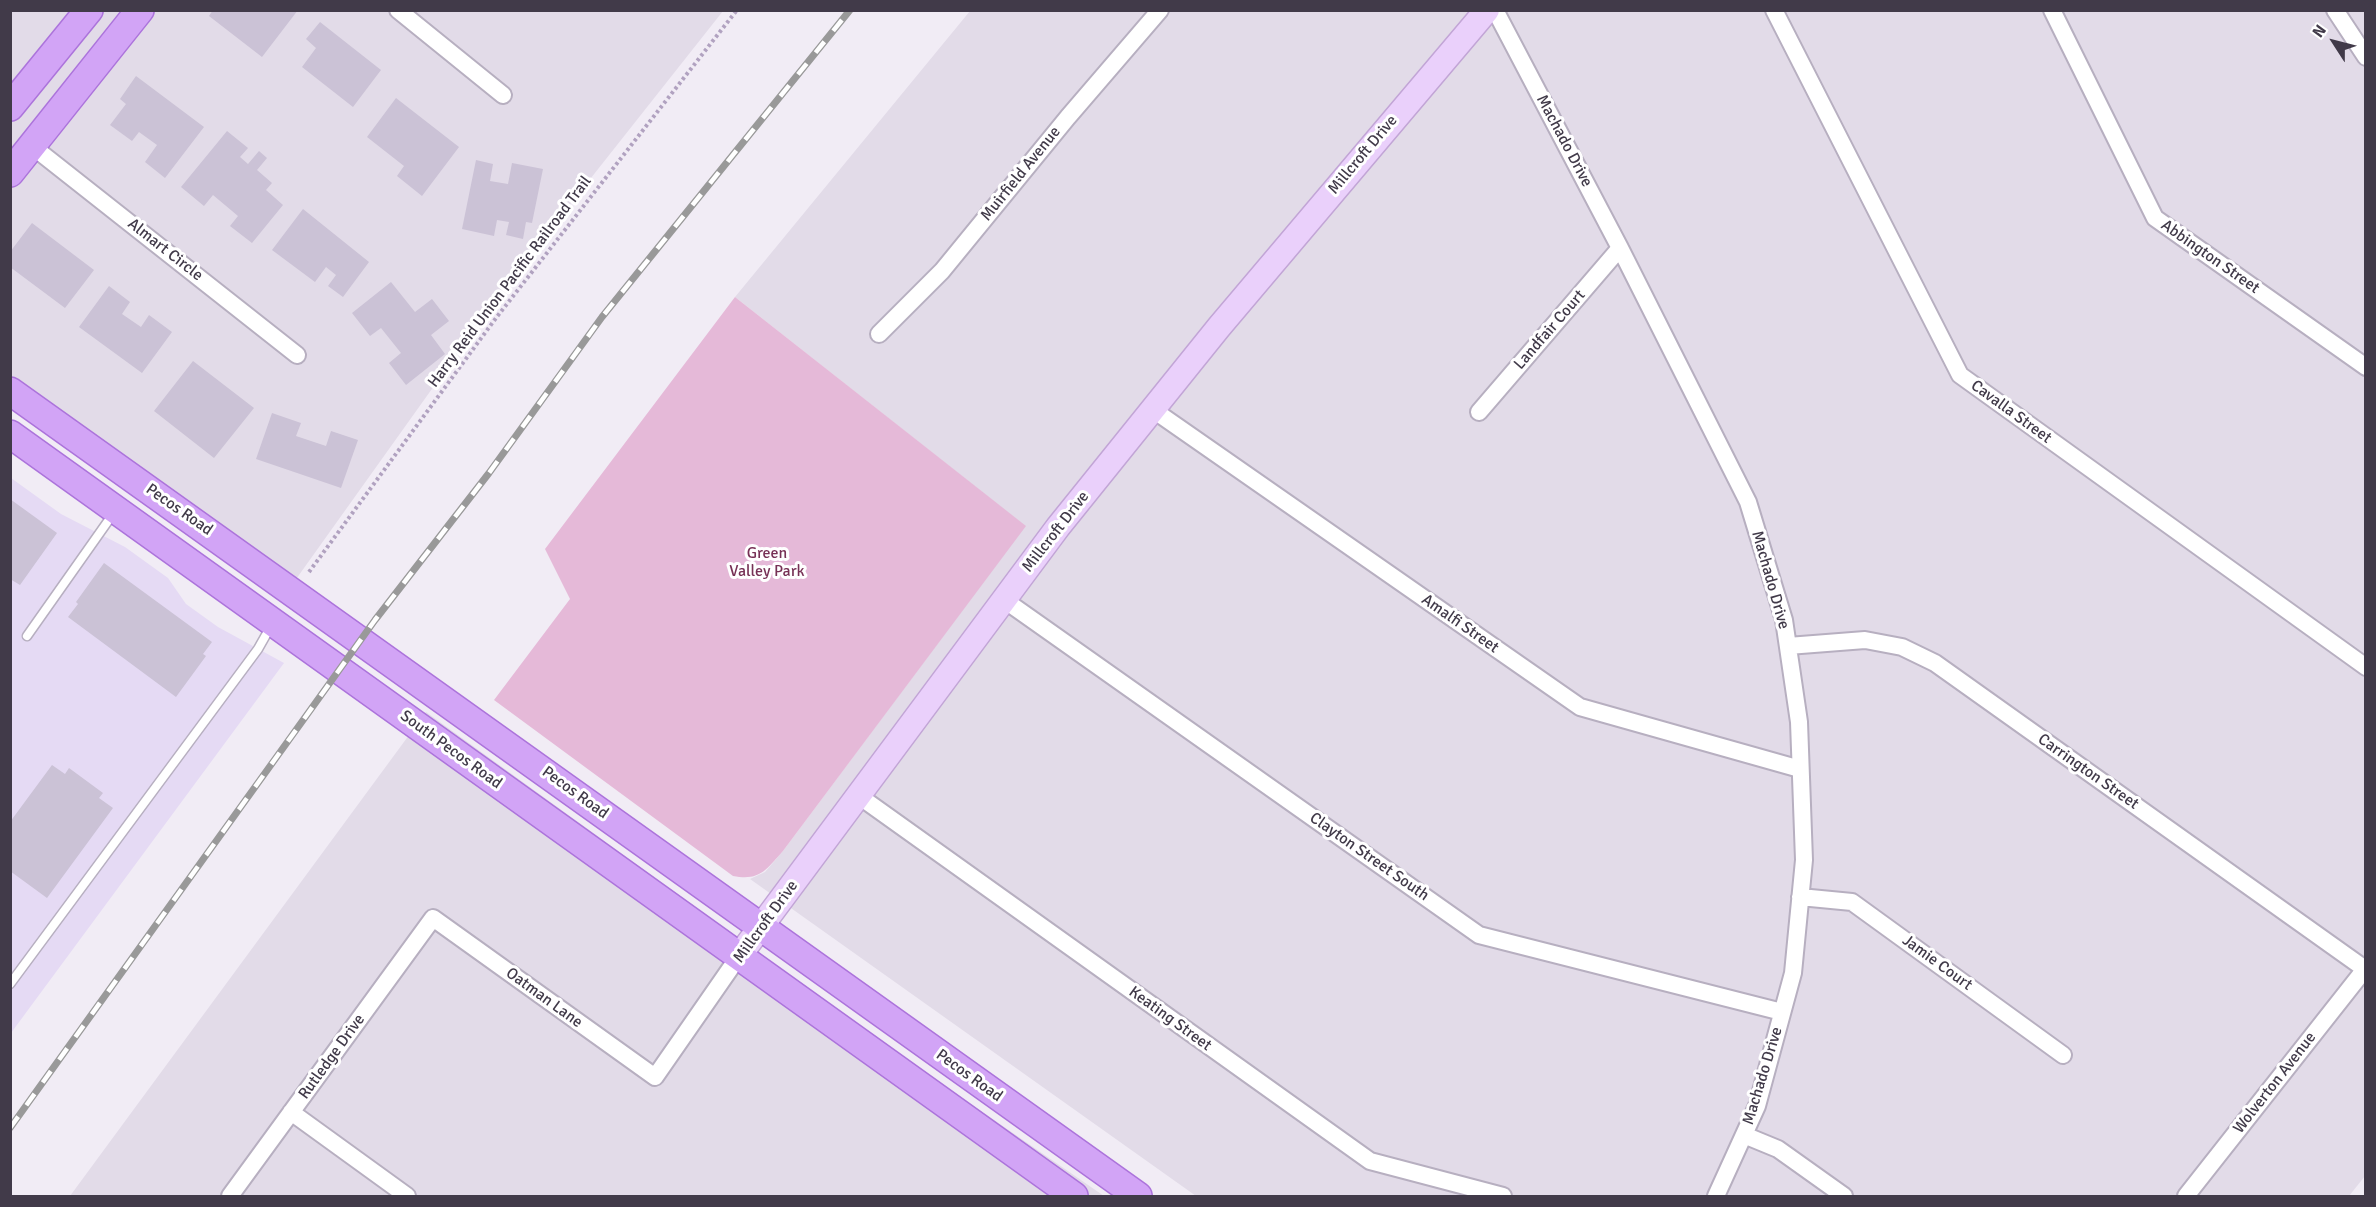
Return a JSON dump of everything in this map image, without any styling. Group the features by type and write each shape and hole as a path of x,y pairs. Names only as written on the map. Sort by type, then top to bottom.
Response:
{"main road":[{"path":"10,107 89,10"},
{"path":"10,173 140,10"},
{"name":"Pecos Road","path":"10,391 1138,1197"},
{"name":"South Pecos Road","path":"10,434 1074,1197"}],"street":[{"path":"398,10 503,94"},
{"name":"Muirfield Avenue","path":"879,334 942,271 1068,117 1160,10"},
{"name":"Millcroft Drive","path":"655,1077 739,956 1003,599 1152,409 1355,164 1487,10"},
{"name":"Machado Drive","path":"1495,10 1620,248 1748,502 1784,620 1799,722 1804,860 1793,973 1757,1106 1716,1197"},
{"name":"Cavalla Street","path":"1774,10 1960,375 2366,668"},
{"name":"Abbington Street","path":"2052,10 2155,218 2366,368"},
{"path":"2334,10 2366,57"},
{"name":"Almart Circle","path":"32,146 297,355"},
{"name":"Landfair Court","path":"1479,412 1620,248"},
{"name":"Amalfi Street","path":"1152,409 1580,707 1800,769"},
{"name":"Clayton Street South","path":"1003,599 1479,935 1782,1012"},
{"name":"Carrington Street","path":"1788,646 1864,640 1902,647 1935,663 2365,969"},
{"name":"Keating Street","path":"859,796 1370,1161 1503,1197"},
{"name":"Jamie Court","path":"1800,897 1852,902 2063,1055"},
{"name":"Oatman Lane","path":"433,918 655,1077"},
{"name":"Rutledge Drive","path":"230,1197 433,918"},
{"name":"Wolverton Avenue","path":"2186,1197 2365,969"},
{"path":"291,1112 407,1197"},
{"path":"1744,1136 1778,1149 1844,1197"}],"lane":[{"path":"27,636 116,509"},
{"path":"10,984 258,649 273,623"}],"path":[{"name":"Harry Reid Union Pacific Railroad Trail","path":"309,572 510,299 737,10"}],"shaded area":[{"path":"11,11 723,11 504,288 289,589 11,391"},
{"path":"970,11 2365,11 2365,1176 2349,1196 1196,1196 750,879 765,872 783,851 1025,526 735,297"},
{"path":"11,478 61,514 125,547 168,578 186,604 218,627 284,663 11,1033"},
{"path":"426,712 903,1057 1104,1196 70,1196"}],"green space":[{"name":"Green Valley Park","path":"735,297 1026,526 783,851 762,873 750,877 733,876 494,700 570,599 545,549"}],"building":[{"path":"213,10 298,10 262,57 209,16"},
{"path":"320,22 381,70 353,107 302,67 316,48 306,39"},
{"path":"136,76 204,127 165,178 145,162 157,145 139,132 132,141 110,125 126,104 120,99"},
{"path":"396,98 459,147 422,196 397,176 404,166 367,137"},
{"path":"227,131 248,148 240,157 248,164 259,151 267,158 257,170 272,183 266,190 283,205 252,243 230,226 238,216 213,195 204,206 181,187"},
{"path":"476,160 493,164 490,181 508,184 512,163 543,169 532,223 526,222 523,239 506,235 509,222 497,220 494,236 462,229"},
{"path":"303,209 369,262 343,297 328,286 336,275 326,267 315,282 272,250"},
{"path":"32,223 94,270 65,308 10,267 10,252"},
{"path":"391,282 415,312 432,299 449,321 431,335 445,354 406,385 389,363 401,353 381,328 370,336 352,313"},
{"path":"109,286 130,302 122,314 141,327 149,315 172,332 142,373 79,327"},
{"path":"193,361 254,408 214,458 154,411"},
{"path":"272,413 301,423 296,436 326,446 331,431 358,440 341,488 256,459"},
{"path":"10,499 57,533 20,585 10,579"},
{"path":"104,563 212,642 203,654 206,656 176,697 68,617"},
{"path":"52,765 65,774 69,768 103,793 99,798 113,808 47,898 10,871 10,822"}],"railway":[{"path":"10,1128 375,620 489,473 602,317 850,10"}]}
